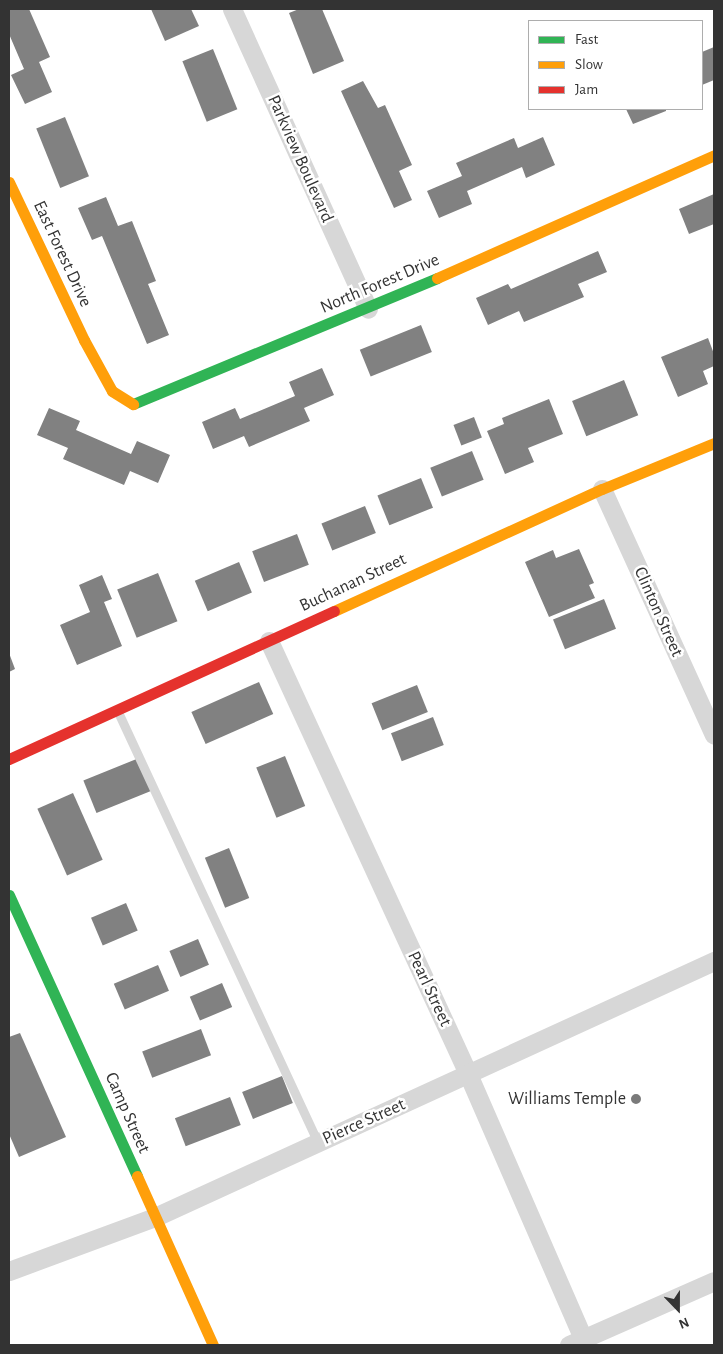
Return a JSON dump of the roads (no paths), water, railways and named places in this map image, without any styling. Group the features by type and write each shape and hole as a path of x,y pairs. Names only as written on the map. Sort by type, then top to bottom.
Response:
{"street":[{"name":"Parkview Boulevard","path":"232,9 368,309"},
{"name":"North Forest Drive","path":"84,340 112,391 131,405 368,309 714,155"},
{"name":"East Forest Drive","path":"9,182 84,340"},
{"name":"Buchanan Street","path":"9,759 602,489 714,443"},
{"name":"Clinton Street","path":"602,489 714,735"},
{"name":"Pearl Street","path":"269,641 468,1074 576,1342"},
{"name":"Camp Street","path":"9,895 213,1345"},
{"name":"Pierce Street","path":"9,1271 155,1217 714,961"},
{"path":"576,1342 714,1281"}],"lane":[{"path":"117,710 318,1142"}],"place":[{"name":"Williams Temple","path":"636,1099"}]}
